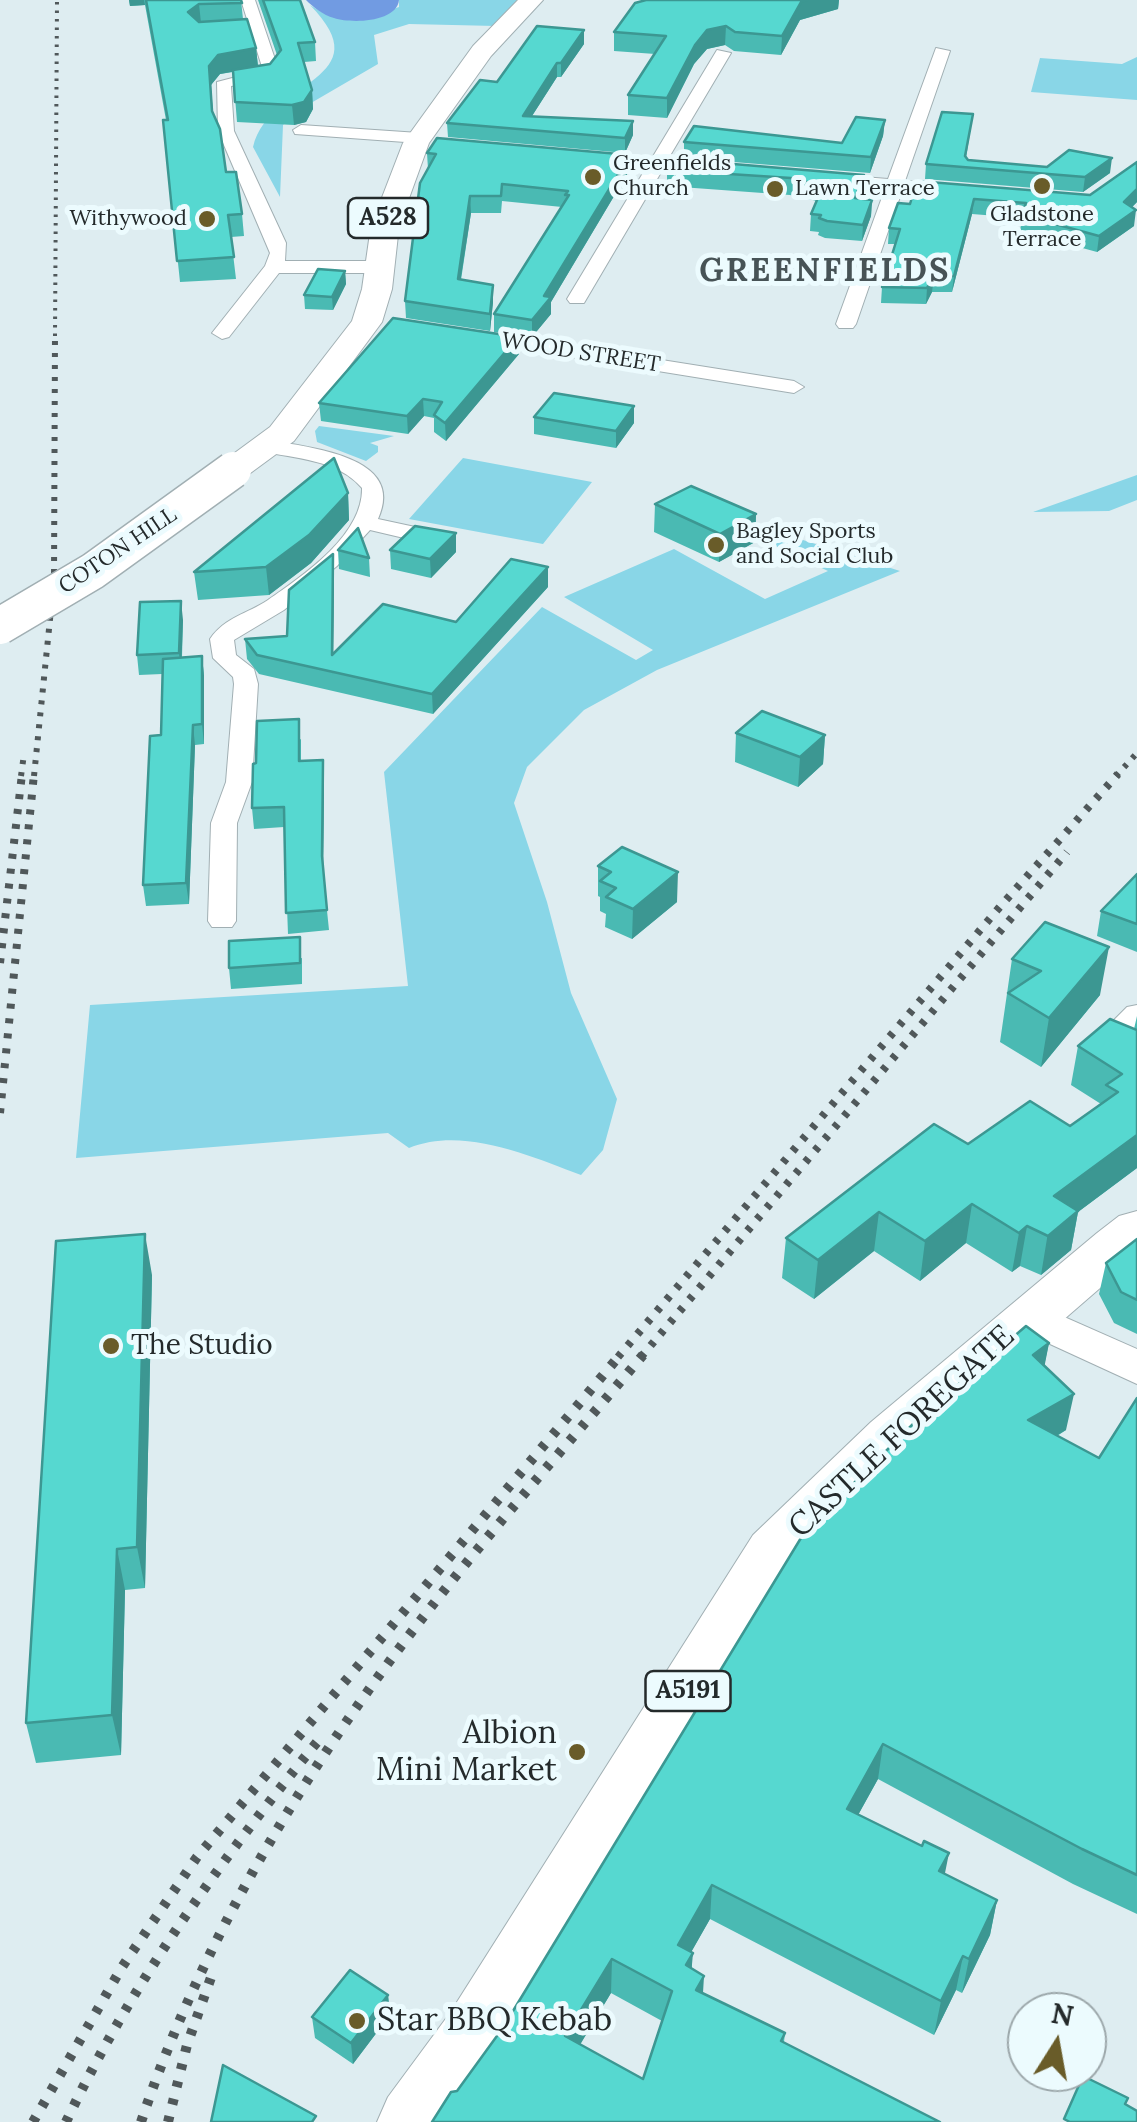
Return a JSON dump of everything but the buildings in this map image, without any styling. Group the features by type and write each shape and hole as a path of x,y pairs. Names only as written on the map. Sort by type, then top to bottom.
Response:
{"main road":[{"name":"A528","path":"270,446 381,323 379,267 386,226 427,142 482,51 531,0"},
{"name":"COTON HILL","path":"0,626 93,571 270,446"},
{"name":"CASTLE FOREGATE","path":"414,2122 475,2037 774,1552 813,1508 1028,1316 1137,1229"}],"street":[{"path":"222,324 274,266 280,254 226,130 226,81 270,74 248,29 248,0"},
{"path":"577,299 724,53"},
{"path":"846,324 931,84 937,55"},
{"path":"301,130 427,142"},
{"path":"581,157 737,170"},
{"path":"796,176 972,192"},
{"path":"274,266 379,267"},
{"name":"WOOD STREET","path":"459,334 794,387"},
{"path":"222,921 225,808 236,795 240,782 246,684 245,674 225,659 222,650 226,634 232,626 264,615 276,605 367,523 376,504 375,491 360,472 270,446"},
{"path":"367,523 421,534"},
{"path":"1137,1014 1106,1042 1137,1060"},
{"path":"1028,1316 1137,1368"}],"shaded area":[{"path":"306,0 399,0 391,13 382,17 351,21 326,15"},
{"path":"399,0 517,0 496,26 409,24 374,35 378,64 299,110 283,125 280,197 253,147 264,124 280,106 329,65 334,49 329,30 310,5 333,17 354,19 399,7"},
{"path":"1137,57 1137,100 1031,92 1040,58 1122,64"},
{"path":"319,426 394,436 370,443 378,446 378,452 366,461 317,442 315,431"},
{"path":"463,458 592,482 543,544 409,519"},
{"path":"1137,475 1137,500 1109,511 1033,512"},
{"path":"678,500 900,571 657,670 584,710 527,767 514,803 547,902 571,993 617,1099 603,1150 581,1175 496,1146 451,1140 409,1148 388,1133 76,1158 90,1005 408,986 384,772 542,607 636,660 653,650 564,597 674,549 765,599 828,571"}],"railway":[{"path":"55,336 57,0"},
{"path":"34,776 54,580 55,333"},
{"path":"1116,776 1137,753"},
{"path":"21,776 24,754"},
{"path":"0,963 22,774"},
{"path":"0,1113 34,774"},
{"path":"618,1357 998,909 1118,774"},
{"path":"641,1357 1067,852"},
{"path":"33,2122 122,1967 197,1857 620,1355"},
{"path":"141,2122 190,1996 220,1934 286,1814 323,1757 430,1608 643,1355"},
{"path":"66,2122 150,1969 215,1874 322,1736"},
{"path":"168,2122 187,2045 214,1969"}],"place":[{"name":"Greenfields Church","path":"593,177"},
{"name":"Gladstone Terrace","path":"1042,186"},
{"name":"Lawn Terrace","path":"775,189"},
{"name":"Withywood","path":"207,219"},
{"name":"Bagley Sports and Social Club","path":"716,545"},
{"name":"The Studio","path":"111,1346"},
{"name":"Albion Mini Market","path":"577,1752"},
{"name":"Star BBQ Kebab","path":"357,2021"}],"district":[{"name":"GREENFIELDS","path":"825,272"}]}
